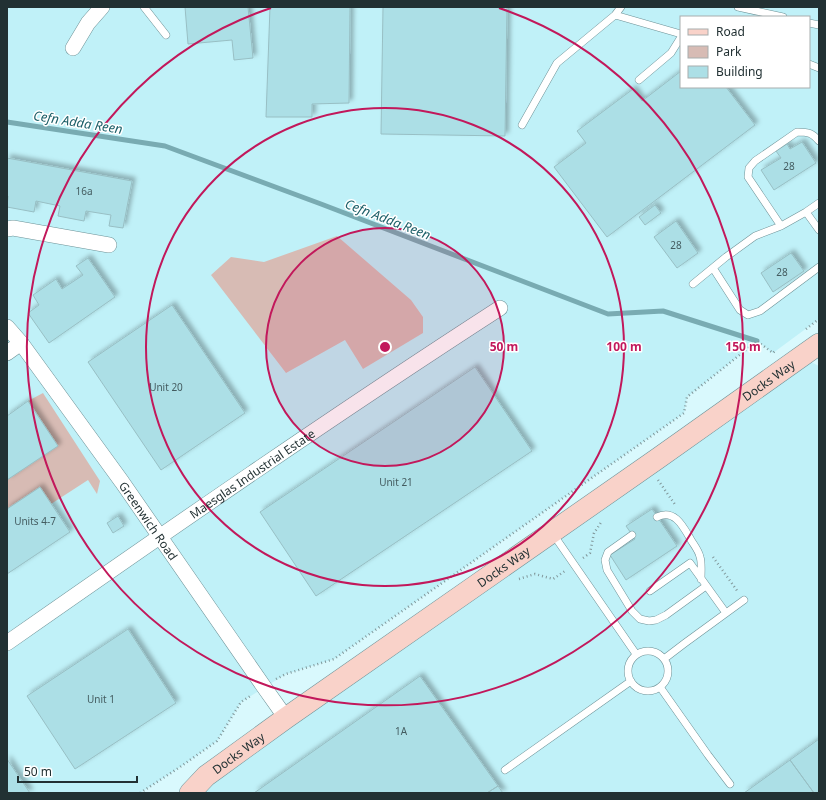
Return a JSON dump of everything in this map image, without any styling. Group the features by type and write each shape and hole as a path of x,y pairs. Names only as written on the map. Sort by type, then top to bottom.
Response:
{"street":[{"path":"73,48 88,24 102,7"},
{"path":"7,229 13,228 109,245"},
{"name":"Maesglas Industrial Estate","path":"7,643 159,536 500,308"},
{"name":"Greenwich Road","path":"7,327 21,343 118,476 286,718"},
{"path":"7,353 21,343"},
{"name":"Docks Way","path":"190,793 206,776 286,718 663,455 819,344"}],"lane":[{"path":"144,7 166,35"},
{"path":"522,125 557,63 616,15 621,7"},
{"path":"738,7 778,16"},
{"path":"616,15 680,36"},
{"path":"639,80 671,53 680,38"},
{"path":"781,226 748,177 749,168 755,161 797,132 812,134 819,141"},
{"path":"693,284 755,236 781,226 819,203"},
{"path":"806,212 819,230"},
{"path":"713,268 740,310 748,315 760,311 819,267"},
{"path":"657,517 667,515 673,516 681,524 700,556 701,579"},
{"path":"552,532 636,654"},
{"path":"632,535 608,552 605,560 607,570 632,611 640,619 649,621 656,620 666,615 706,586"},
{"path":"650,592 690,563 726,613"},
{"path":"664,659 744,600"},
{"path":"642,651 654,652 664,659 668,671 667,677 660,687 647,691 635,686 630,681 628,675 629,663 636,654 642,651"},
{"path":"505,770 630,681"},
{"path":"660,687 730,784"}],"path":[{"path":"802,332 819,319"},
{"path":"140,793 217,741 241,702 286,674 334,659 341,655 684,413 687,397 757,341 773,353 778,348"}],"shaded area":[{"path":"7,7 819,7 819,319 773,353 757,341 687,397 684,413 334,659 286,674 241,702 217,741 140,793 7,793"},
{"path":"801,357 819,366 819,793 190,793"}],"green space":[{"path":"337,236 411,300 423,317 423,333 363,369 345,340 286,373 211,275 231,257 264,262"},
{"path":"43,393 100,481 97,494 88,480 51,504 7,509 7,480 28,401"}],"building":[{"path":"185,7 248,7 253,58 234,60 232,40 188,44"},
{"path":"270,7 350,7 349,103 312,104 312,117 266,117"},
{"path":"383,7 507,7 505,136 381,134"},
{"path":"680,72 680,88 727,88 755,125 607,237 554,167 586,143 577,131 633,89 642,101"},
{"path":"802,142 816,163 774,190 761,170 781,158 776,151 787,144 790,149"},
{"path":"7,158 132,181 123,228 109,226 111,215 86,211 84,221 58,216 60,206 36,201 34,212 7,207"},
{"path":"655,205 661,213 645,225 639,217"},
{"path":"676,221 698,253 677,268 654,237"},
{"path":"791,253 804,271 773,292 761,273"},
{"path":"88,258 115,297 49,343 28,313 39,305 33,295 56,279 62,289 83,275 76,266"},
{"path":"172,305 245,413 161,470 88,362"},
{"path":"475,367 532,451 316,596 260,512"},
{"path":"28,401 58,446 7,480 7,416"},
{"path":"40,487 70,532 7,574 7,509"},
{"path":"652,509 677,546 626,580 610,555 635,539 626,526"},
{"path":"118,516 124,526 113,533 107,523"},
{"path":"128,629 176,703 75,769 27,696"},
{"path":"420,676 498,786 487,793 254,793"},
{"path":"819,739 819,793 814,793 790,760"},
{"path":"7,759 30,793 7,793"},
{"path":"790,760 814,793 744,793"},
{"path":"498,786 503,793 487,793"}],"waterway":[{"name":"Cefn Adda Reen","path":"7,122 165,146 608,314 663,311 757,341"}]}
